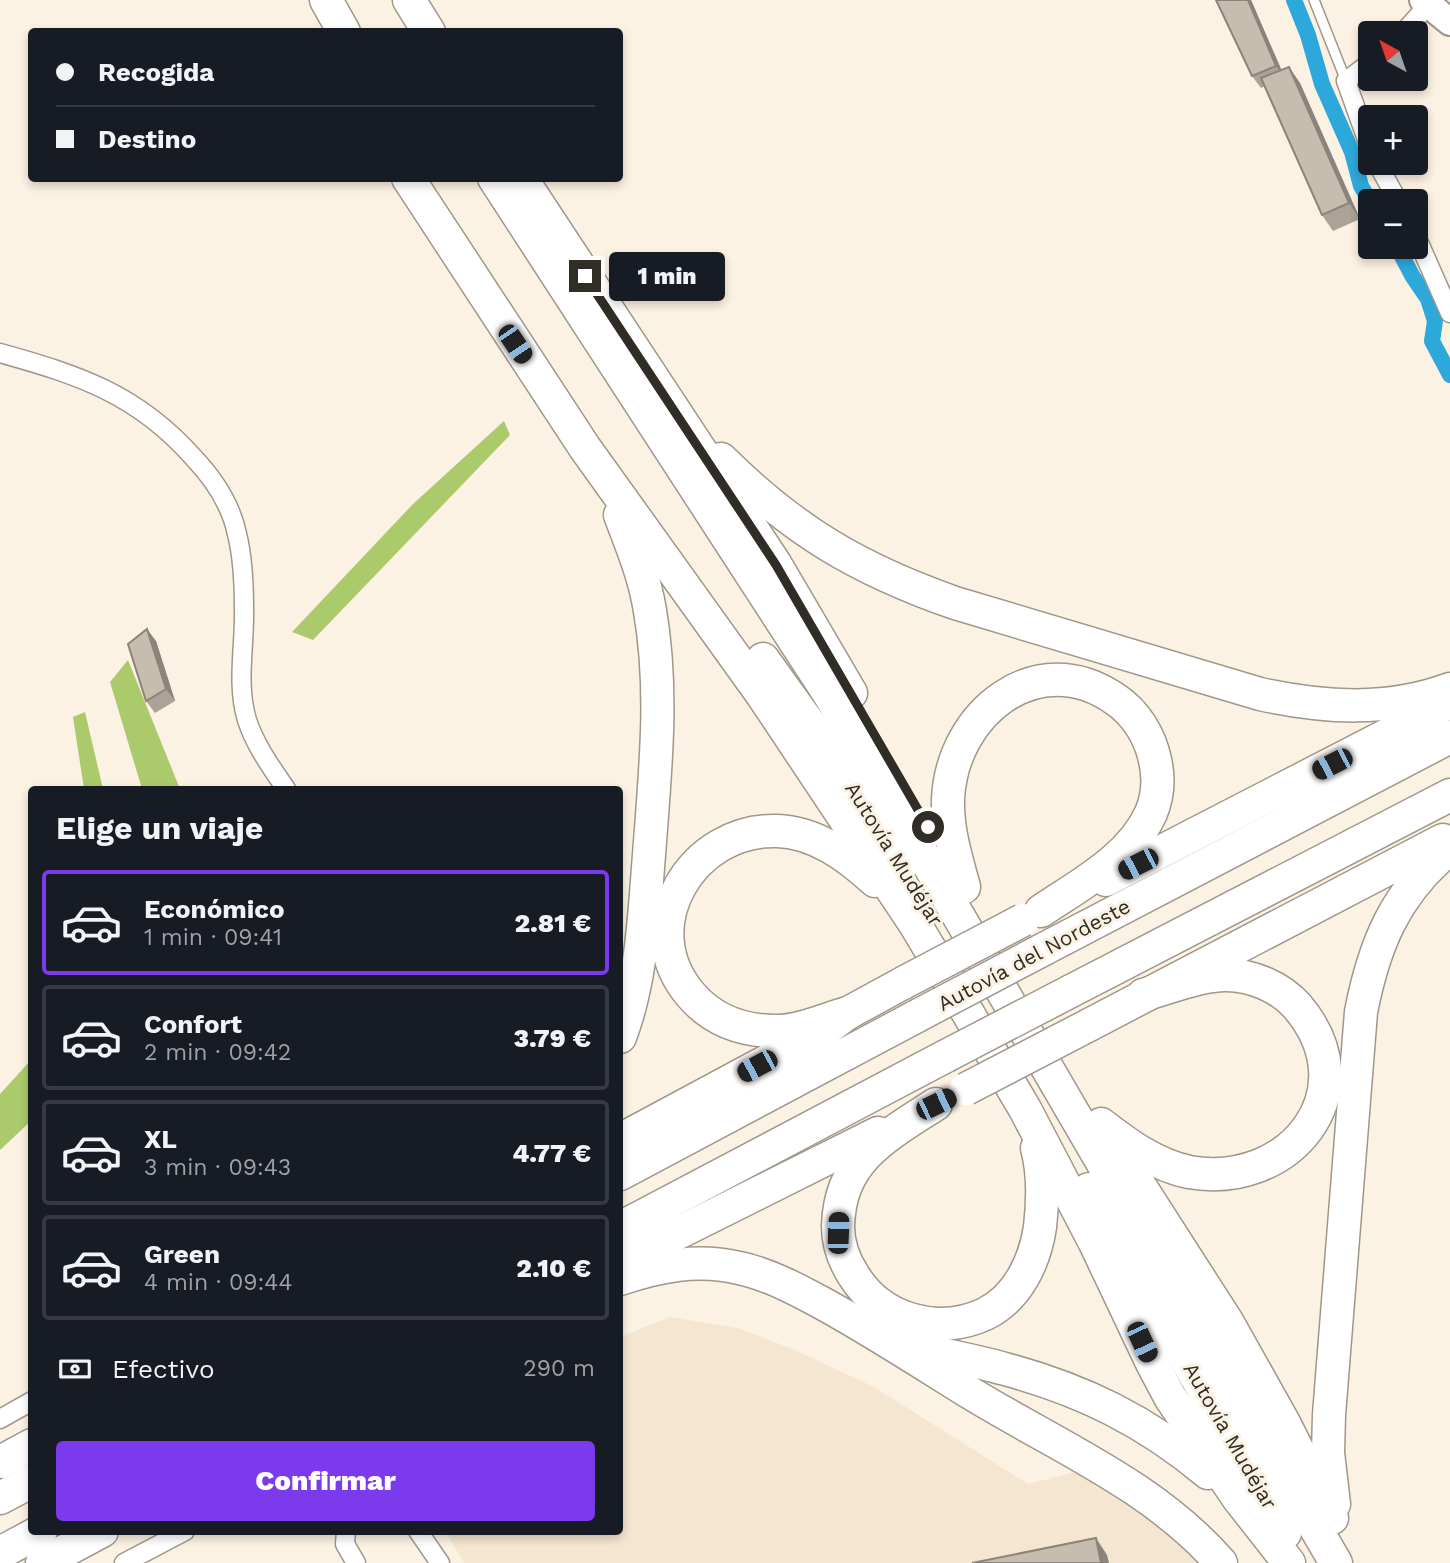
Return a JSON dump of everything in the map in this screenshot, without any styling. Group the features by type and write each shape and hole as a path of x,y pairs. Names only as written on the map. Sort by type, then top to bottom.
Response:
{"highway":[{"path":"305,0 318,28"},
{"path":"326,0 342,28"},
{"path":"387,0 404,28"},
{"path":"409,0 426,28"},
{"path":"411,182 585,448 763,696 915,924 1025,1109 1095,1243 1158,1375 1238,1499 1289,1563"},
{"name":"Autovía Mudéjar","path":"436,182 480,254 618,458 824,744 937,922 1303,1563"},
{"name":"Autovía Mudéjar","path":"497,182 829,694 1345,1554"},
{"path":"524,182 684,424 808,619 964,887 983,925 1101,1124 1228,1322 1283,1421 1345,1554"},
{"path":"684,424 741,479 806,532 872,570 955,603 1260,694 1293,701 1327,706 1361,706 1410,700 1450,689"},
{"path":"585,448 617,508 640,569 650,610 658,669 659,718 642,943 635,985 623,1027"},
{"path":"964,887 951,840 948,799 950,776 957,753 974,723 1006,695 1027,685 1058,681 1097,688 1122,704 1149,740 1157,767 1156,797 1152,812 1120,854 1093,877 1032,915"},
{"path":"623,1138 825,1030 848,1013 903,983 1450,702"},
{"name":"Autovía del Nordeste","path":"623,1172 1450,737"},
{"path":"623,1226 1450,796"},
{"path":"848,1013 783,1031 734,1026 707,1012 684,987 669,950 667,932 670,913 682,881 706,855 735,838 763,832 793,833 827,845 845,856 886,892 915,924"},
{"path":"623,1260 966,1089 1450,836"},
{"path":"1345,1554 1331,1489 1329,1416 1361,1012 1375,953 1385,927 1420,876 1450,848"},
{"path":"1101,1124 1129,1146 1149,1157 1190,1172 1211,1173 1254,1168 1271,1162 1300,1139 1318,1111 1325,1080 1321,1047 1314,1027 1294,1003 1279,991 1247,978 1225,975 1143,995"},
{"path":"936,1104 882,1141 852,1172 843,1189 838,1233 848,1267 869,1294 900,1316 935,1325 986,1313 1015,1288 1034,1255 1042,1212 1042,1174 1039,1154 1025,1109"},
{"path":"623,1278 656,1267 697,1263 741,1268 800,1292 887,1340 1160,1506 1221,1563"},
{"path":"887,1340 1048,1381 1111,1407 1171,1443 1238,1499"},
{"path":"0,1462 28,1447"},
{"path":"0,1498 28,1483"},
{"path":"0,1553 34,1535"},
{"path":"42,1563 94,1535"}],"main road":[{"path":"1425,2 1450,22"}],"street":[{"path":"1412,21 1425,2"},
{"path":"1358,72 1346,81 1358,114"},
{"path":"1426,259 1450,313"},
{"path":"0,353 86,380 114,392 162,424 206,470 223,497 237,532 244,610 241,677 247,719 262,753 284,786"},
{"path":"0,1419 28,1403"},
{"path":"124,1563 177,1535"},
{"path":"346,1535 345,1544 356,1563"},
{"path":"421,1535 440,1563"}],"lane":[{"path":"1314,0 1346,81"}],"shaded area":[{"path":"670,1317 738,1328 795,1350 874,1387 1028,1484 1083,1470 1128,1495 1206,1563 464,1563 447,1535 623,1535 623,1336"}],"green space":[{"path":"504,421 510,435 313,640 292,632 413,504"},
{"path":"128,660 179,786 141,786 110,682"},
{"path":"85,712 102,786 84,786 73,717"},
{"path":"28,1063 28,1124 0,1150 0,1094"}],"building":[{"path":"1216,0 1248,0 1276,66 1252,76"},
{"path":"1289,67 1349,203 1322,215 1261,78"},
{"path":"147,629 166,689 146,701 128,644"},
{"path":"1096,1538 1101,1563 972,1563"}],"waterway":[{"path":"1294,0 1308,35 1322,84 1352,152 1363,189"},
{"path":"1403,259 1428,299 1435,321 1432,341 1450,375"}],"route":[{"path":"585,276 776,565 928,827"}]}
